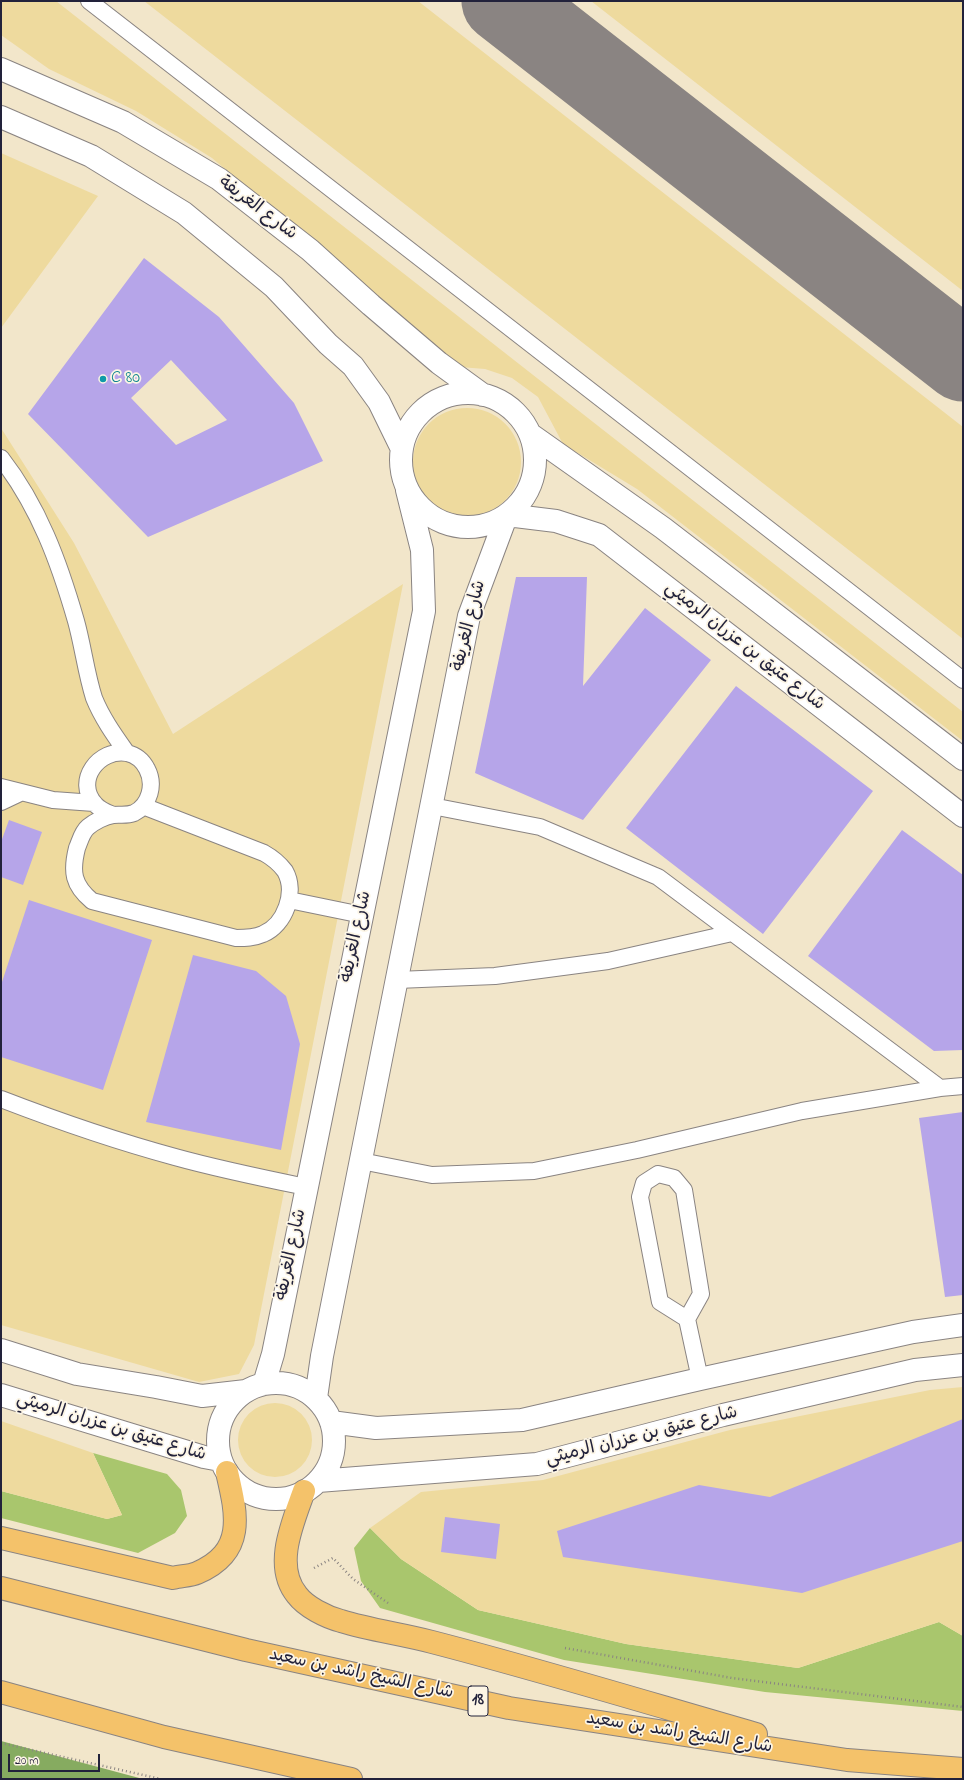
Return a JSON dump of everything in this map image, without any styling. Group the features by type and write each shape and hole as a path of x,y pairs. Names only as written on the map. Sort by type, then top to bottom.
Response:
{"main road":[{"path":"1,1538 173,1578 197,1574 222,1558 232,1543 235,1518 233,1496 224,1466"},
{"path":"311,1486 288,1537 285,1551 289,1581 297,1596 314,1609 340,1621 432,1642 847,1760"},
{"name":"شارع الشيخ راشد بن سعيد","path":"1,1588 246,1650 509,1708 847,1760 963,1769"},
{"path":"1,1692 164,1737 351,1779"}],"street":[{"name":"شارع الغريفة","path":"1,68 123,122 219,179 310,250 371,305 439,362 483,395"},
{"path":"1,117 91,156 184,212 274,287 328,344 353,366 379,402 401,447"},
{"path":"461,393 483,395 503,402 519,416 530,434 535,452 535,471 529,489 520,504 506,516 484,526 462,527 440,522 420,508 407,490 401,469 401,447 409,427 423,410 441,399 461,393"},
{"path":"530,434 664,528 963,759"},
{"name":"شارع الغريفة","path":"255,1387 273,1354 424,611 422,550 407,490"},
{"name":"شارع الغريفة","path":"316,1398 322,1356 469,616 506,516"},
{"name":"شارع عتيق بن عزران الرميثي","path":"506,516 556,521 599,535 963,816"},
{"path":"331,1422 376,1428 522,1420 912,1332 963,1325"},
{"path":"1,1350 77,1374 202,1396 255,1387 283,1383 301,1388 316,1398 325,1409 331,1422 334,1438 333,1454 327,1468 311,1486 288,1498 276,1498 253,1494 239,1485 224,1466 217,1440 221,1421 231,1404 255,1387"},
{"name":"شارع عتيق بن عزران الرميثي","path":"311,1486 537,1464 723,1415 915,1370 963,1365"},
{"name":"شارع عتيق بن عزران الرميثي","path":"1,1395 204,1457 224,1466"}],"lane":[{"path":"89,1 963,680"},
{"path":"1,458 16,479 36,513 56,554 76,622 94,698 103,716 127,753"},
{"path":"116,752 127,753 137,757 145,765 150,775 152,786 149,796 143,806 134,813 123,816 112,815 102,811 94,804 89,793 87,782 90,771 96,762 105,756 116,752"},
{"path":"1,788 53,800 94,804"},
{"path":"1,802 20,793"},
{"path":"112,815 87,827 81,837 73,863 77,885 92,901 236,938 250,938 264,934 276,925 284,914 289,900 290,886 285,872 277,861 264,853 143,806"},
{"path":"432,806 540,827 658,877 940,1088"},
{"path":"289,900 362,915"},
{"path":"397,980 495,976 608,961 732,933"},
{"path":"361,1161 432,1175 534,1171 637,1150 802,1111 940,1088 963,1086"},
{"path":"1,1099 112,1138 176,1157 306,1187"},
{"path":"687,1319 660,1302 640,1197 644,1183 658,1174 674,1178 684,1190 701,1294 687,1319 700,1379"}],"path":[{"path":"289,1581 333,1558 353,1579 390,1604"},
{"path":"564,1648 732,1678 963,1707"},
{"path":"1,1743 161,1779"}],"green space":[{"path":"93,1453 167,1474 181,1490 187,1516 175,1533 138,1553 1,1518 1,1491 107,1519 122,1515"},
{"path":"370,1528 401,1559 478,1610 626,1644 798,1668 939,1622 963,1636 963,1711 765,1692 564,1660 380,1608 361,1581 354,1548"},
{"path":"1,1741 143,1779 1,1779"}],"sand":[{"path":"1,1 56,1 963,712 963,741 637,489 563,444 538,397 512,378 485,369 460,367 212,158 136,111 49,69 1,35"},
{"path":"144,1 418,1 963,427 963,639"},
{"path":"591,1 963,1 963,291"},
{"path":"1,153 98,196 1,328"},
{"path":"467,408 488,412 505,424 517,441 521,462 517,483 505,500 488,512 467,516 446,512 429,500 417,483 413,462 417,441 429,424 446,412"},
{"path":"1,428 74,543 173,734 403,584 254,1345 239,1374 199,1382 1,1325"},
{"path":"963,1387 963,1636 939,1622 798,1668 626,1644 478,1610 401,1559 370,1528 421,1492 543,1480 730,1430 930,1390"},
{"path":"275,1403 289,1406 301,1414 309,1426 312,1440 309,1454 301,1466 289,1474 275,1477 261,1474 249,1466 241,1454 238,1440 241,1426 249,1414 261,1406"},
{"path":"1,1421 93,1453 122,1515 107,1519 1,1491"}],"building":[{"name":"C 80","path":"144,258 219,317 294,403 323,461 148,537 28,414","holes":["171,360 227,420 176,445 131,398"]},
{"path":"516,577 587,577 583,686 645,608 711,660 583,820 475,773"},
{"path":"736,686 873,791 763,934 626,828"},
{"path":"9,820 42,832 23,885 1,877 1,842"},
{"path":"902,830 963,875 963,1050 934,1051 808,956"},
{"path":"29,900 152,940 103,1090 1,1057 1,985"},
{"path":"193,955 256,971 286,996 300,1044 281,1150 146,1122"},
{"path":"963,1112 963,1295 945,1297 919,1118"},
{"path":"963,1419 963,1541 802,1593 563,1557 557,1531 699,1485 770,1497"},
{"path":"445,1517 500,1524 496,1559 441,1552"}],"taxiway":[{"path":"503,1 963,360"}],"place":[{"name":"C 80","path":"103,379"}]}
